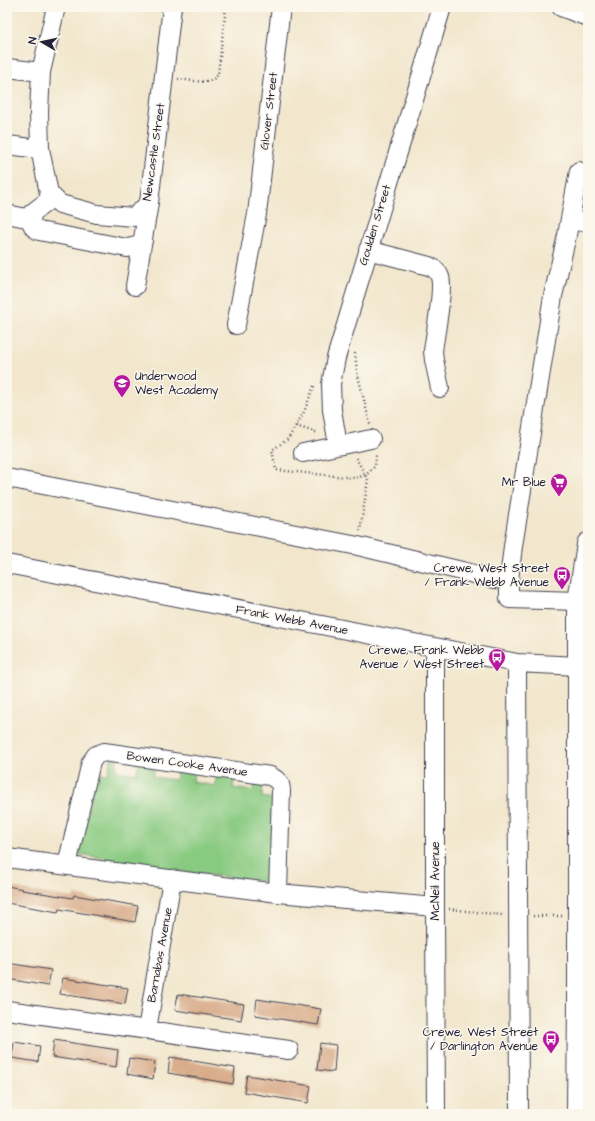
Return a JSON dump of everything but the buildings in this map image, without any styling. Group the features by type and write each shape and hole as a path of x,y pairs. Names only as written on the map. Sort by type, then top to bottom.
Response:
{"main road":[{"path":"578,1114 579,666 583,586 588,544"}],"street":[{"path":"56,7 42,72 38,112 40,149 49,193 57,201 32,213 30,222 34,228 39,231 128,248 137,246 143,240"},
{"name":"Newcastle Street","path":"57,201 97,214 134,217 149,203 172,7"},
{"name":"Glover Street","path":"236,325 257,214 281,7"},
{"name":"Goulden Street","path":"343,444 332,410 331,384 336,358 442,7"},
{"path":"561,7 588,17"},
{"path":"7,68 42,72"},
{"path":"7,145 40,149"},
{"path":"579,171 553,296 514,538 509,580 509,599 583,586"},
{"path":"135,286 149,203"},
{"path":"7,214 31,219"},
{"path":"570,220 588,223"},
{"path":"368,250 429,266 434,268 438,273 440,278 440,296 433,351 440,388"},
{"path":"303,452 373,439"},
{"path":"7,478 358,546 509,580"},
{"name":"Frank Webb Avenue","path":"7,564 517,663 579,666"},
{"name":"McNeil Avenue","path":"436,647 436,1114"},
{"path":"517,663 518,1114"},
{"name":"Bowen Cooke Avenue","path":"67,865 91,762 96,756 104,752 270,776 277,780 281,785 278,893"},
{"path":"7,858 278,893 435,907"},
{"name":"Barnabas Avenue","path":"147,1030 172,879"},
{"path":"7,1010 290,1050"}],"path":[{"path":"164,77 206,81 213,80 216,77 218,74 226,7"},
{"path":"355,352 357,372 373,439 375,466 366,475"},
{"path":"343,444 366,475 368,480 358,546"},
{"path":"588,514 586,526 588,533"}],"green space":[{"path":"111,758 117,759 116,771 136,774 139,762 155,765 153,777 175,780 177,767 194,769 193,782 215,786 217,773 235,775 233,788 253,791 256,778 263,780 262,797 274,799 274,883 169,870 79,854 96,773 108,774"}],"place":[{"name":"Underwood West Academy","path":"122,398"},
{"name":"Mr Blue","path":"559,497"},
{"name":"Crewe, West Street / Frank Webb Avenue","path":"562,590"},
{"name":"Crewe, Frank Webb Avenue / West Street","path":"497,672"},
{"name":"Crewe, West Street / Darlington Avenue","path":"551,1054"}]}
